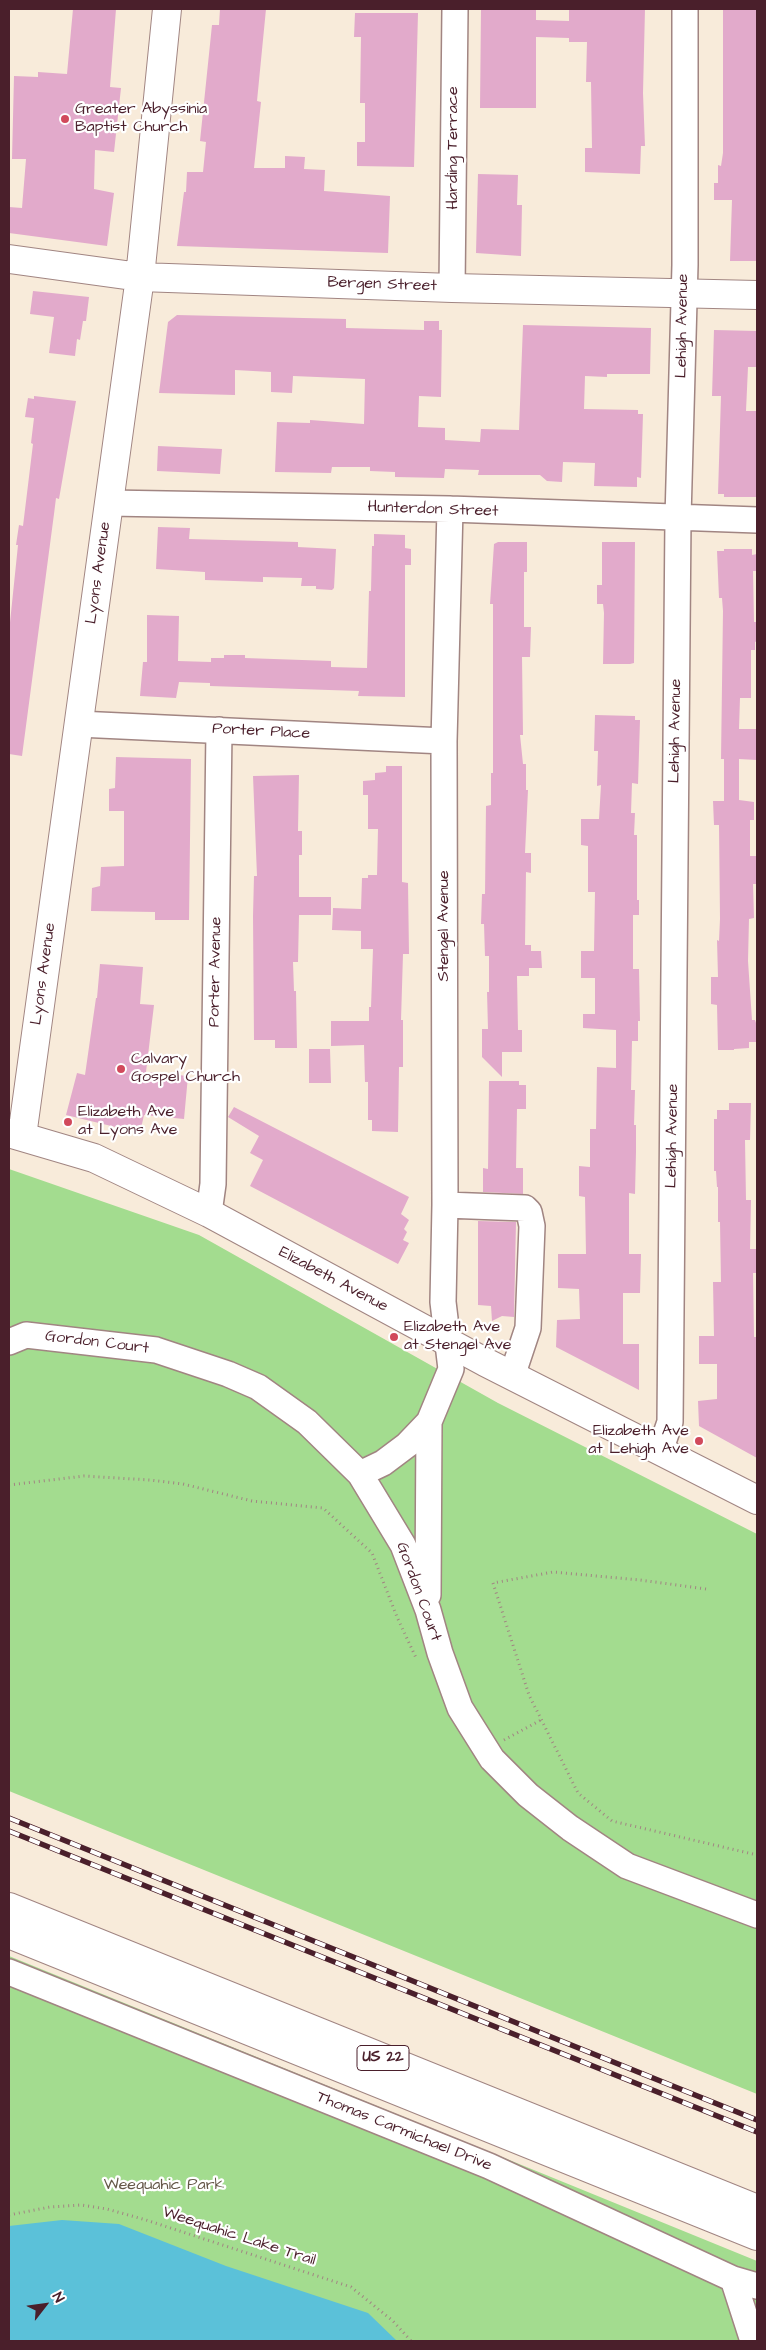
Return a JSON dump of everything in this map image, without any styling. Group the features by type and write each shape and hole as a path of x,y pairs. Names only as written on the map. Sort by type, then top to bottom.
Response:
{"main road":[{"name":"Lyons Avenue","path":"15,1135 78,724 140,277 167,9"},
{"name":"Bergen Street","path":"9,259 140,277 452,288 757,295"},
{"name":"Elizabeth Avenue","path":"15,1135 94,1158 209,1213 512,1376 757,1500"},
{"name":"US 22","path":"9,1907 757,2209"},
{"name":"US 22","path":"9,1934 757,2236"}],"street":[{"name":"Harding Terrace","path":"452,288 454,9"},
{"name":"Lehigh Avenue","path":"660,1451 670,1422 678,518 684,292 685,9"},
{"name":"Hunterdon Street","path":"108,503 450,510 757,520"},
{"name":"Stengel Avenue","path":"430,1422 451,1369 443,1302 445,1205 444,741 450,510"},
{"name":"Porter Place","path":"78,724 444,741"},
{"name":"Porter Avenue","path":"209,1213 213,1184 219,730"},
{"path":"445,1205 525,1208 529,1212 532,1226 528,1328 512,1376"},
{"name":"Gordon Court","path":"9,1342 26,1335 156,1350 258,1386 308,1422 360,1474 403,1545 428,1610 440,1653 460,1708 492,1759 528,1795 570,1828 627,1866 757,1915"},
{"path":"360,1474 391,1457 407,1445 430,1422"},
{"path":"428,1610 430,1422"},
{"name":"Thomas Carmichael Drive","path":"9,1972 489,2166 733,2279 757,2286"},
{"path":"733,2279 753,2341"}],"path":[{"path":"9,1485 84,1476 150,1480 183,1484 252,1501 323,1508 372,1553 418,1662"},
{"path":"706,1589 640,1580 553,1572 493,1583 528,1695 578,1793 612,1821 757,1855"},
{"path":"487,1749 541,1720"},
{"name":"Weequahic Lake Trail","path":"9,2215 50,2207 81,2206 107,2209 146,2220 351,2287 393,2322 412,2341"}],"green space":[{"path":"9,1169 199,1235 498,1403 757,1534 757,2094 9,1791"},
{"name":"Weequahic Park","path":"9,1956 757,2261 757,2341 9,2341"}],"water":[{"path":"62,2220 119,2224 226,2266 368,2313 397,2341 9,2341 9,2226"}],"building":[{"name":"Greater Abyssinia Baptist Church","path":"73,9 116,9 110,87 121,88 114,152 95,150 94,189 114,193 107,246 9,233 9,207 22,208 26,159 12,159 14,76 38,77 38,72 67,74"},
{"path":"220,9 266,9 257,101 261,102 254,168 285,168 285,156 305,157 304,169 325,170 324,191 390,196 388,253 177,246 184,192 186,192 187,172 203,172 206,142 200,141 212,25 219,25"},
{"path":"481,9 536,9 536,20 569,21 569,9 645,9 643,93 645,146 641,146 640,174 585,172 585,148 592,148 591,82 586,82 587,42 569,42 569,38 536,37 536,108 480,108"},
{"path":"723,9 757,9 757,261 730,261 732,200 714,200 714,183 718,183 718,165 721,166 723,153"},
{"path":"355,13 418,13 414,167 357,166 357,142 365,142 365,103 360,103 361,37 354,37"},
{"path":"478,174 518,175 517,205 522,205 521,256 476,253"},
{"path":"33,291 89,297 86,321 83,321 80,340 77,339 75,356 49,353 54,317 30,314"},
{"path":"177,315 346,319 346,328 424,330 424,321 439,321 439,330 442,330 441,397 419,396 418,427 445,428 445,440 480,442 481,429 519,430 523,325 651,328 650,374 607,374 607,377 585,376 584,409 638,410 638,414 643,414 641,478 637,477 637,487 594,486 595,463 563,462 562,482 547,481 540,475 478,475 479,470 445,469 444,478 395,477 395,472 370,471 370,467 332,467 331,473 275,472 277,422 310,423 310,420 364,424 365,379 293,376 292,393 271,392 271,372 235,370 235,395 159,393 168,322"},
{"path":"714,330 757,331 757,367 748,367 746,411 757,411 757,497 724,497 724,494 718,494 721,396 712,396"},
{"path":"34,396 76,401 59,499 56,498 22,756 9,754 9,632 18,545 16,545 19,525 23,526 33,444 31,443 34,418 25,417 28,398 34,399"},
{"path":"158,446 222,449 220,474 157,471"},
{"path":"158,527 190,528 189,539 298,542 298,547 336,549 334,588 332,590 316,589 316,586 301,586 302,578 263,577 263,582 205,580 205,572 156,569"},
{"path":"374,534 405,535 405,548 411,549 411,565 405,565 405,697 358,696 359,691 210,686 210,683 179,682 176,698 140,696 143,662 147,662 147,615 179,616 178,661 211,662 211,658 224,658 224,655 245,655 245,658 331,661 331,667 367,668 369,591 371,591"},
{"path":"498,542 527,542 527,572 524,572 524,627 531,627 530,657 522,657 523,735 520,735 523,764 526,764 526,790 528,790 525,853 531,853 531,873 526,872 525,945 531,945 531,951 541,951 542,968 529,968 529,976 517,976 518,1030 522,1030 522,1052 502,1052 502,1077 482,1057 482,1029 488,1029 487,992 489,992 489,956 485,956 484,924 481,924 482,894 485,894 486,806 491,805 491,773 493,773 493,604 490,604 494,544"},
{"path":"602,542 635,542 634,663 630,664 603,664 604,613 603,604 597,604 597,585 602,585"},
{"path":"724,549 752,549 752,555 757,554 757,571 753,571 754,622 757,622 757,641 755,642 755,650 751,650 751,698 740,698 739,729 757,729 757,760 739,759 739,800 754,802 754,820 750,820 750,856 757,856 757,884 753,884 754,918 749,919 748,961 752,1020 755,1020 756,1023 756,1042 749,1042 749,1048 734,1050 718,1050 717,1005 711,1004 711,977 718,977 717,940 719,941 720,919 719,825 714,825 713,801 724,801 724,759 721,759 723,611 722,598 719,598 717,551 724,551"},
{"path":"595,715 635,716 635,720 640,720 638,784 632,783 631,813 635,813 634,835 637,835 637,900 639,900 639,915 633,915 633,969 639,969 640,1021 638,1021 638,1041 632,1041 631,1090 635,1090 634,1125 636,1125 636,1152 635,1194 629,1193 629,1254 641,1254 640,1293 623,1293 623,1344 639,1344 639,1390 556,1347 557,1320 580,1319 579,1289 558,1288 558,1254 586,1254 585,1197 579,1196 579,1166 590,1167 590,1129 596,1129 597,1067 616,1068 616,1030 583,1028 583,1014 595,1014 595,978 581,978 581,951 594,951 595,892 588,892 588,846 581,845 581,819 599,819 601,785 597,786 598,751 594,751"},
{"path":"116,757 191,759 189,920 155,920 155,912 91,911 92,888 100,886 101,867 124,866 124,811 109,811 109,789 115,788"},
{"path":"386,766 402,766 402,882 408,883 409,954 403,954 401,1020 403,1020 403,1067 399,1067 398,1132 372,1131 372,1120 368,1120 368,1082 365,1082 364,1045 331,1046 331,1021 369,1021 373,949 361,949 361,931 332,930 333,908 361,909 362,878 368,878 368,875 377,875 378,829 368,829 368,795 363,795 363,781 375,780 375,773 386,772"},
{"path":"299,775 298,831 302,831 302,855 299,855 299,897 331,897 331,915 299,915 298,962 293,962 294,991 296,991 297,1048 275,1048 275,1040 254,1040 253,916 254,876 257,876 253,776"},
{"name":"Calvary Gospel Church","path":"100,964 143,967 140,1004 154,1005 146,1072 188,1076 184,1119 144,1115 140,1133 66,1115 77,1073 85,1075 97,998"},
{"path":"309,1049 330,1049 331,1083 309,1083"},
{"path":"489,1081 519,1081 519,1085 526,1085 526,1109 517,1109 516,1168 523,1168 523,1194 483,1192 483,1168 488,1169"},
{"path":"729,1103 751,1103 750,1140 745,1140 746,1200 751,1200 750,1249 757,1249 757,1273 753,1273 754,1337 757,1337 757,1458 699,1426 698,1401 717,1399 717,1364 699,1364 699,1336 714,1336 713,1282 721,1282 718,1187 716,1171 714,1171 714,1119 717,1119 717,1110 729,1110"},
{"path":"234,1107 409,1197 401,1214 409,1220 404,1229 407,1232 403,1240 409,1243 398,1264 250,1186 263,1160 250,1153 259,1136 228,1117"},
{"path":"478,1221 516,1222 514,1317 502,1316 492,1321 491,1306 478,1305"}],"railway":[{"path":"9,1818 757,2120"},
{"path":"9,1831 757,2132"}],"place":[{"name":"Greater Abyssinia Baptist Church","path":"65,119"},
{"name":"Calvary Gospel Church","path":"121,1069"},
{"name":"Elizabeth Ave at Lyons Ave","path":"68,1122"},
{"name":"Elizabeth Ave at Stengel Ave","path":"394,1337"},
{"name":"Elizabeth Ave at Lehigh Ave","path":"699,1441"}]}
